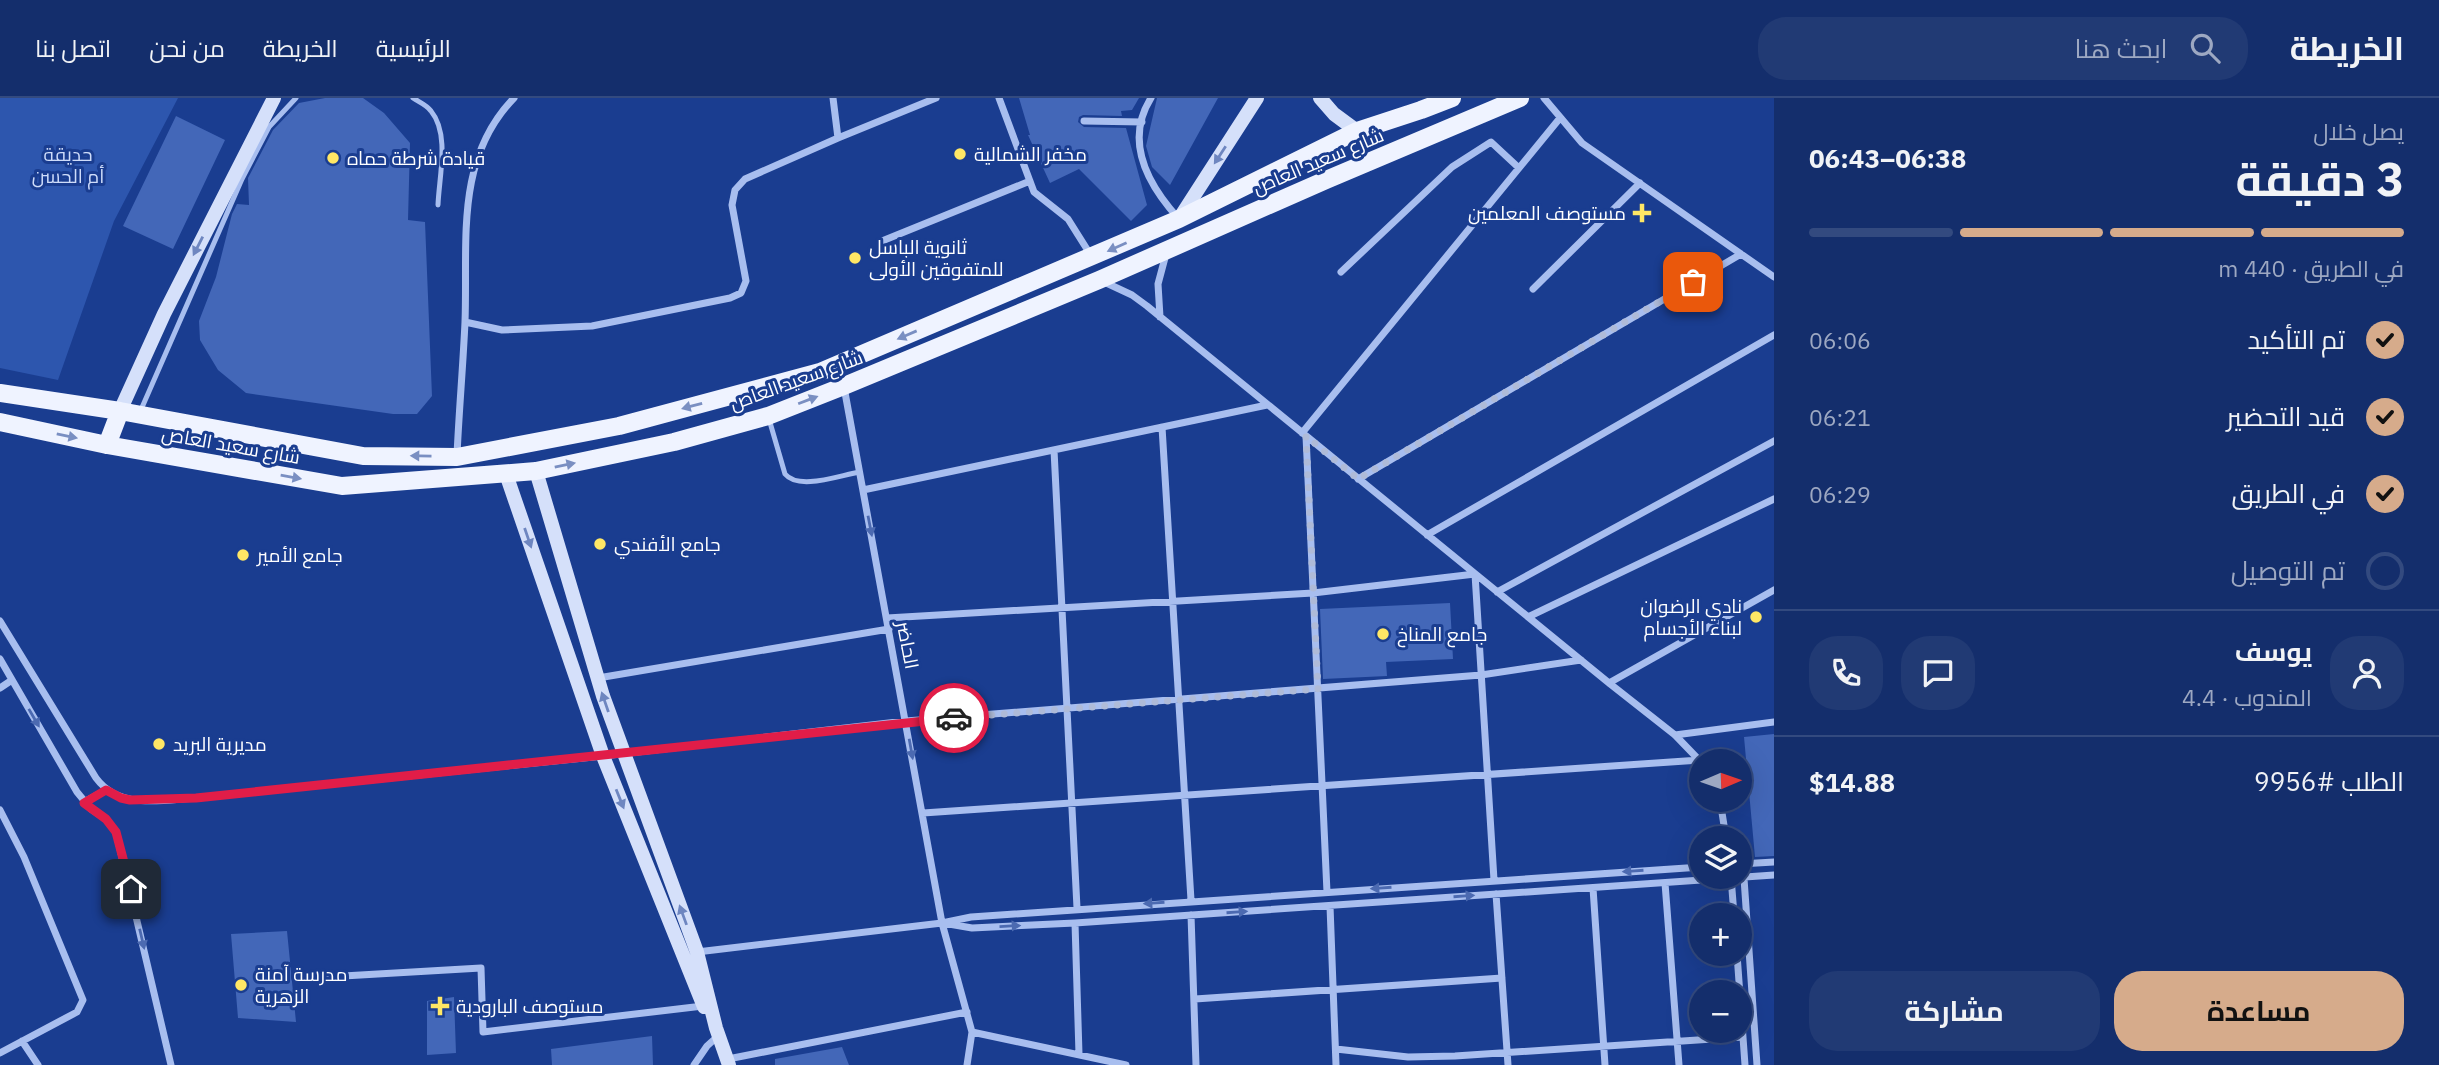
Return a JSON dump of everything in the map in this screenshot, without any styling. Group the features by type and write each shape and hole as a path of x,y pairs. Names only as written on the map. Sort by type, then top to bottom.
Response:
{"main road":[{"path":"107,445 164,314 274,98"},
{"path":"1179,219 1257,98"},
{"path":"1320,98 1334,114 1357,131"},
{"path":"0,393 120,411 363,456 457,457 619,426 820,372 1093,258 1179,219 1357,131 1452,98"},
{"name":"شارع سعيد العاص","path":"0,422 107,445 342,486 536,471 674,442 768,416 844,386 1099,280 1520,98"},
{"path":"536,471 597,678 697,952 717,1032 728,1062"},
{"path":"506,474 603,756 717,1032"}],"street":[{"path":"499,98 505,107"},
{"path":"457,457 469,187 491,127 514,98"},
{"path":"833,98 838,138"},
{"path":"465,321 502,330 592,326 730,298 741,293 746,281 732,205 735,190 745,178 936,98"},
{"path":"999,98 1034,192 1068,219 1093,258"},
{"path":"1151,98 1144,109 1138,139 1140,160 1168,207 1179,219"},
{"path":"1544,98 1582,143 1774,277"},
{"path":"1327,892 1304,435 1560,118"},
{"path":"1084,121 1142,122"},
{"path":"1341,272 1452,167 1491,142 1519,168"},
{"path":"882,241 1030,181"},
{"path":"1533,289 1640,183"},
{"path":"1160,318 1158,284 1168,250"},
{"path":"1358,479 1741,254"},
{"path":"1099,280 1132,295 1675,735 1689,750"},
{"path":"1427,535 1774,335"},
{"name":"الحاضر","path":"844,386 942,923 972,1032"},
{"path":"863,490 1267,405"},
{"path":"1162,427 1191,900"},
{"path":"1497,592 1774,442"},
{"path":"1054,450 1077,908"},
{"path":"1528,617 1774,499"},
{"path":"887,618 1313,593 1475,574"},
{"path":"1475,574 1494,880"},
{"path":"1609,683 1774,590"},
{"path":"0,621 96,778 106,790 130,800 196,798 624,754 906,721 1481,675 1581,660"},
{"path":"597,678 889,629"},
{"path":"0,659 84,803 112,825 120,841 172,1065"},
{"path":"0,688 12,680"},
{"path":"1675,735 1774,722"},
{"path":"923,813 1689,762"},
{"path":"84,803 106,790"},
{"path":"0,810 28,867 83,1000 77,1012 0,1053"},
{"path":"1752,863 1774,862"},
{"path":"697,952 942,923 971,917 1689,868"},
{"path":"1752,876 1774,875"},
{"path":"942,923 972,928 1075,923 1689,881"},
{"path":"1665,883 1679,1065"},
{"path":"1593,888 1605,1065"},
{"path":"1745,889 1757,1065"},
{"path":"1496,894 1508,1065"},
{"path":"1330,906 1336,1065"},
{"path":"1191,915 1196,1065"},
{"path":"1075,923 1079,1054"},
{"path":"326,977 481,968 483,1032 704,1006"},
{"path":"1195,999 1502,978"},
{"path":"728,1062 967,1012"},
{"path":"694,1065 717,1032"},
{"path":"967,1065 972,1032 1126,1065"},
{"path":"22,1041 38,1065"},
{"path":"1336,1049 1408,1057 1507,1054 1689,1041"},
{"path":"1743,1043 1745,1065"}],"lane":[{"path":"139,415 242,179 269,127 296,98"},
{"path":"413,98 430,109 439,129 441,149 438,205"},
{"path":"768,416 788,479 799,483 860,472"}],"green space":[{"name":"حديقة أم الحسن","path":"0,98 178,98 114,221 58,380 0,368"}],"building":[{"path":"325,98 363,98 384,113 410,143 408,220 425,222 432,396 417,414 393,414 246,393 218,370 200,340 199,321 216,277 232,214 237,204 249,205 248,178 273,130 299,103"},
{"path":"1019,98 1139,98 1132,110 1121,111 1122,116 1083,115 1078,122 1084,127 1126,128 1147,205 1131,221 1079,169 1050,183 1028,135"},
{"path":"1157,98 1218,98 1170,185 1152,167 1146,146"},
{"path":"176,116 225,140 173,249 123,226"},
{"name":"جامع المناخ","path":"1450,603 1453,659 1386,662 1387,676 1323,679 1320,609"},
{"path":"1774,734 1774,856 1755,857 1751,812 1752,749 1745,749 1744,737"},
{"name":"مدرسة آمنة الزهرية","path":"287,931 296,1022 238,1018 231,934"},
{"path":"454,997 456,1053 427,1055 427,1001"},
{"path":"652,1036 653,1065 552,1065 551,1049"},
{"path":"842,1047 849,1065 775,1065 775,1059"}],"way so far":[{"path":"954,718 1318,689 1306,436 1358,479 1693,282"}],"place":[{"name":"مخفر الشمالية","path":"960,154"},
{"name":"قيادة شرطة حماه","path":"333,158"},
{"name":"مستوصف المعلمين","path":"1642,213"},
{"name":"ثانوية الباسل للمتفوقين الأولى","path":"855,258"},
{"name":"جامع الأفندي","path":"600,544"},
{"name":"جامع الأمير","path":"243,555"},
{"name":"نادي الرضوان لبناء الأجسام","path":"1756,617"},
{"name":"جامع المناخ","path":"1383,634"},
{"name":"مديرية البريد","path":"159,744"},
{"name":"مدرسة آمنة الزهرية","path":"241,985"},
{"name":"مستوصف البارودية","path":"440,1006"}],"route":[{"path":"131,889 116,832 106,819 84,803 106,790 130,800 196,798 954,718"}]}
